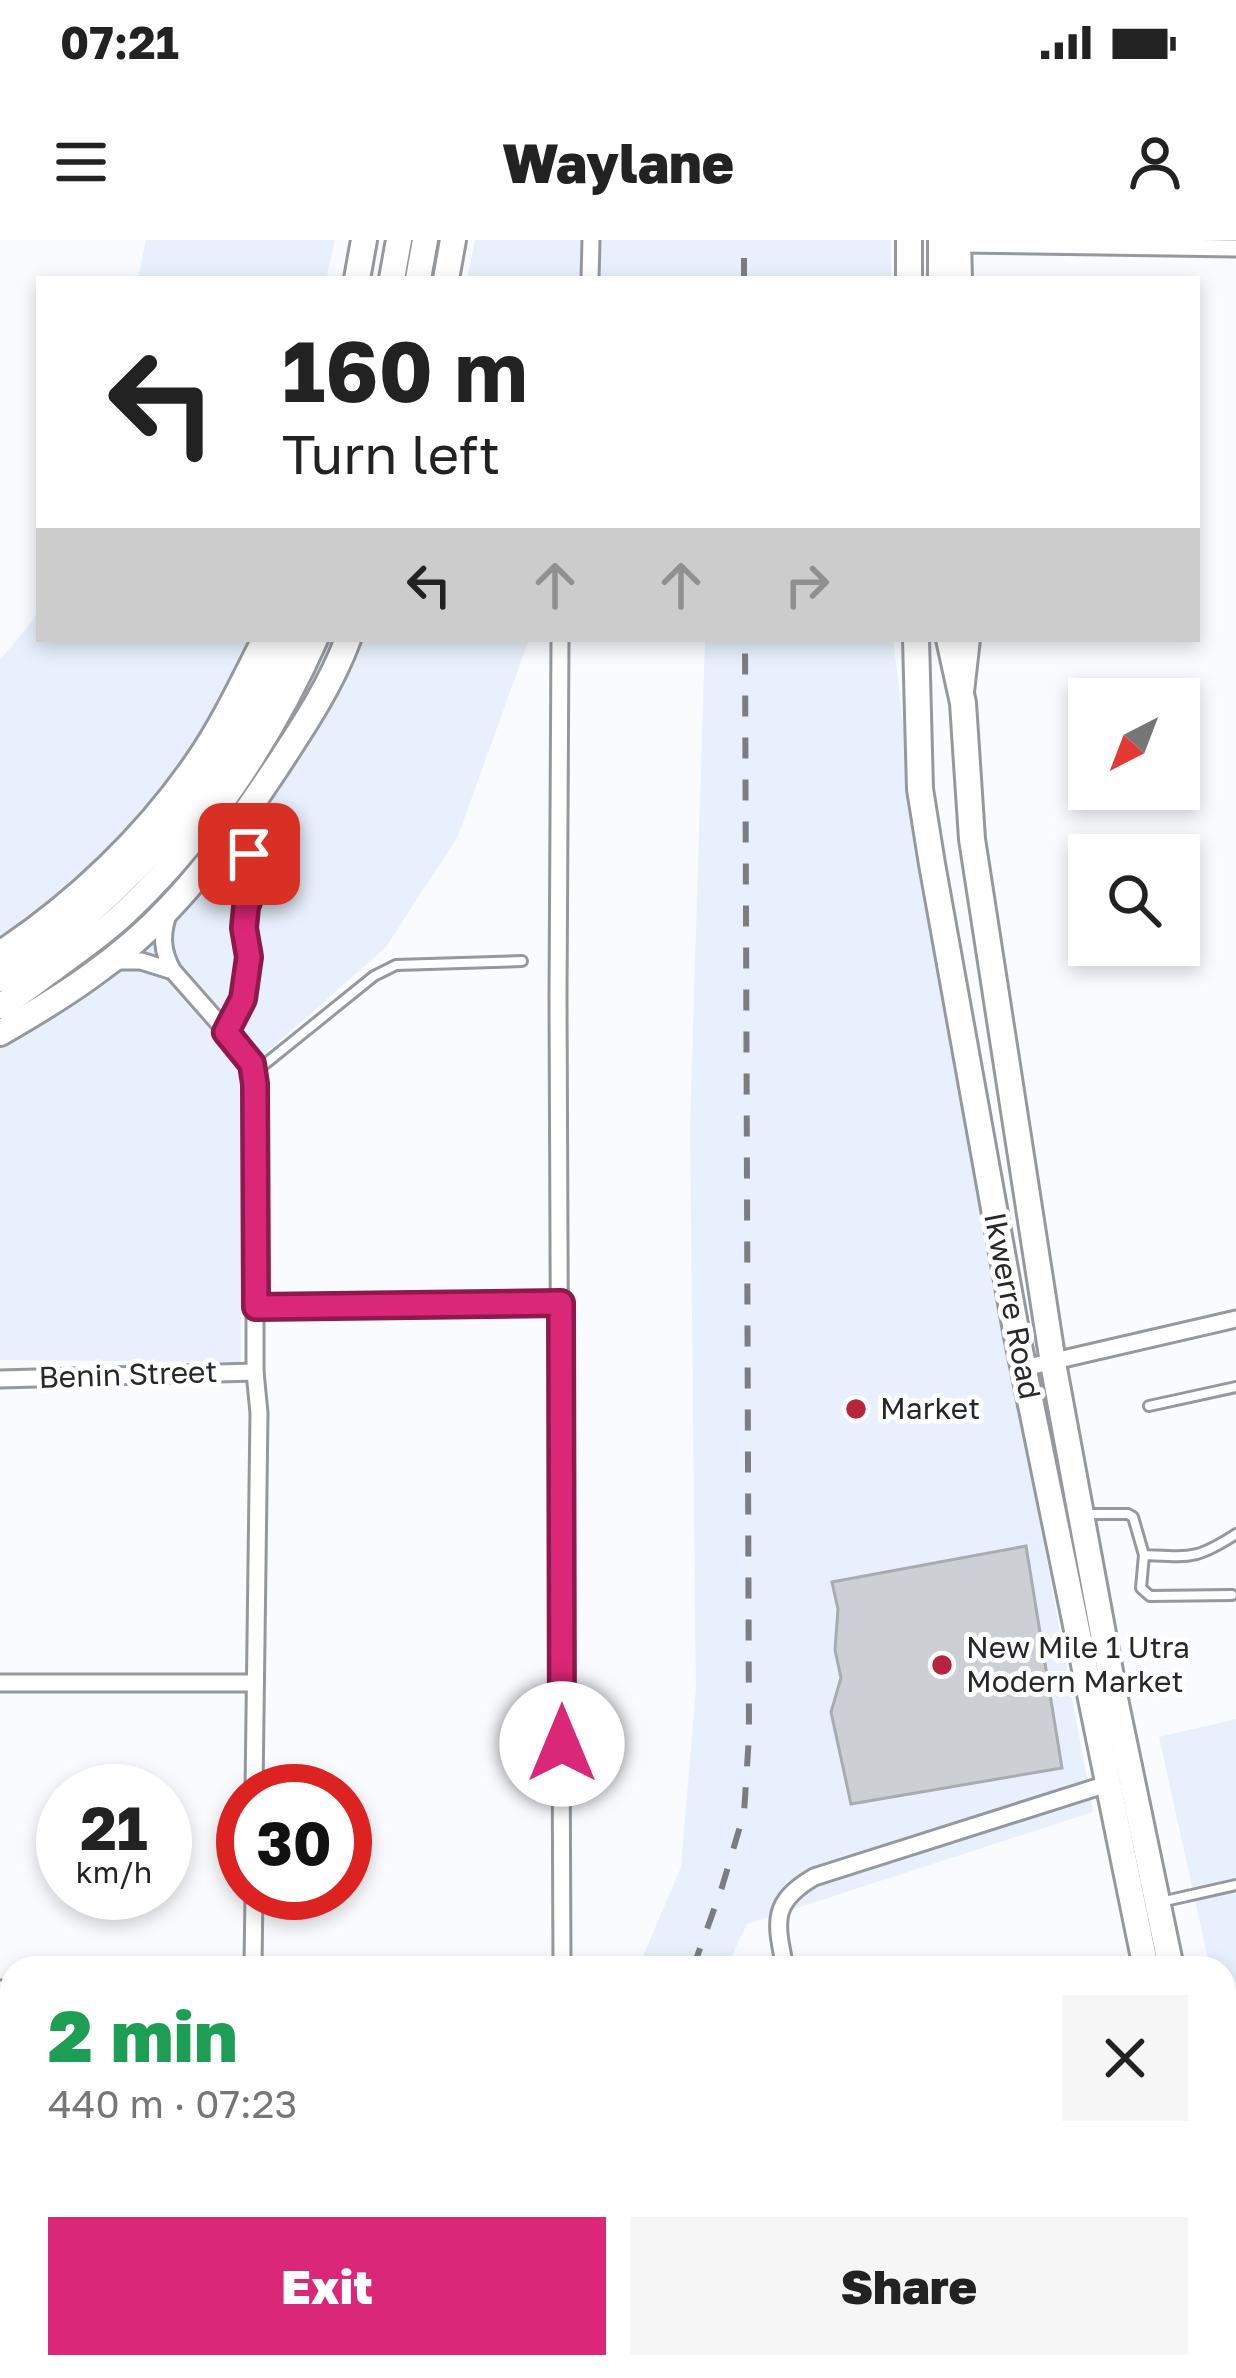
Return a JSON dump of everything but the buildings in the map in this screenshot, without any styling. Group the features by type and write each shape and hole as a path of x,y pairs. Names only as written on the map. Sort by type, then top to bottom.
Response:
{"main road":[{"path":"358,276 364,240"},
{"path":"393,276 399,240"},
{"path":"419,276 425,240"},
{"path":"447,276 453,240"},
{"path":"909,240 909,276"},
{"path":"942,276 955,241"},
{"path":"0,954 73,901 158,811 220,727 263,642"},
{"path":"0,979 75,924 163,838 243,731 289,642"},
{"path":"0,1006 96,936 158,879 245,766 313,642"},
{"path":"0,1033 112,961 171,906 229,835 316,704 347,642"},
{"name":"Ikwerre Road","path":"916,642 920,789 964,1052 1143,1956"},
{"path":"950,642 963,703"},
{"name":"Ikwerre Road","path":"963,703 972,839 1053,1364 1115,1704 1168,1956"}],"street":[{"path":"590,276 591,240"},
{"path":"961,276 955,241 1236,248"},
{"path":"560,642 562,1956"},
{"name":"Ikwerre Road","path":"963,703 970,642"},
{"path":"226,1032 243,999 249,957 246,907 258,875 249,854 229,835"},
{"path":"171,906 163,946 173,971 247,1055 254,1073 259,1413 254,1764"},
{"path":"112,961 141,961 173,971"},
{"path":"256,1307 561,1303"},
{"path":"1024,1368 1236,1319"},
{"name":"Benin Street","path":"0,1379 255,1372"},
{"path":"0,1683 255,1683"},
{"path":"783,1956 776,1924 780,1908 792,1890 814,1877 1107,1784"},
{"path":"253,1956 254,1920"}],"lane":[{"path":"254,1073 388,968 521,961"},
{"path":"1148,1406 1236,1387"},
{"path":"1081,1514 1133,1517 1144,1555 1141,1588 1150,1595 1232,1595"},
{"path":"1144,1555 1193,1557 1236,1534"},
{"path":"1157,1903 1236,1885"}],"shaded area":[{"path":"146,240 335,240 327,276 139,276"},
{"path":"475,240 891,240 891,276 468,276"},
{"path":"36,614 36,642 528,642 458,836 386,947 242,1074 241,1362 0,1360 0,660"},
{"name":"Market","path":"705,642 893,642 921,873 1093,1812 747,1924 732,1956 643,1956 681,1867 696,1689 690,1128"},
{"path":"1236,1719 1236,1956 1207,1956 1159,1737"}],"railway":[{"path":"744,240 744,276"},
{"path":"697,1956 744,1813 749,1736 745,642"}],"place":[{"name":"Market","path":"856,1409"},
{"name":"New Mile 1 Utra Modern Market","path":"942,1665"}],"route":[{"path":"249,854 258,875 246,907 249,957 243,999 226,1032 247,1055 255,1084 256,1307 561,1303 562,1744"}]}
